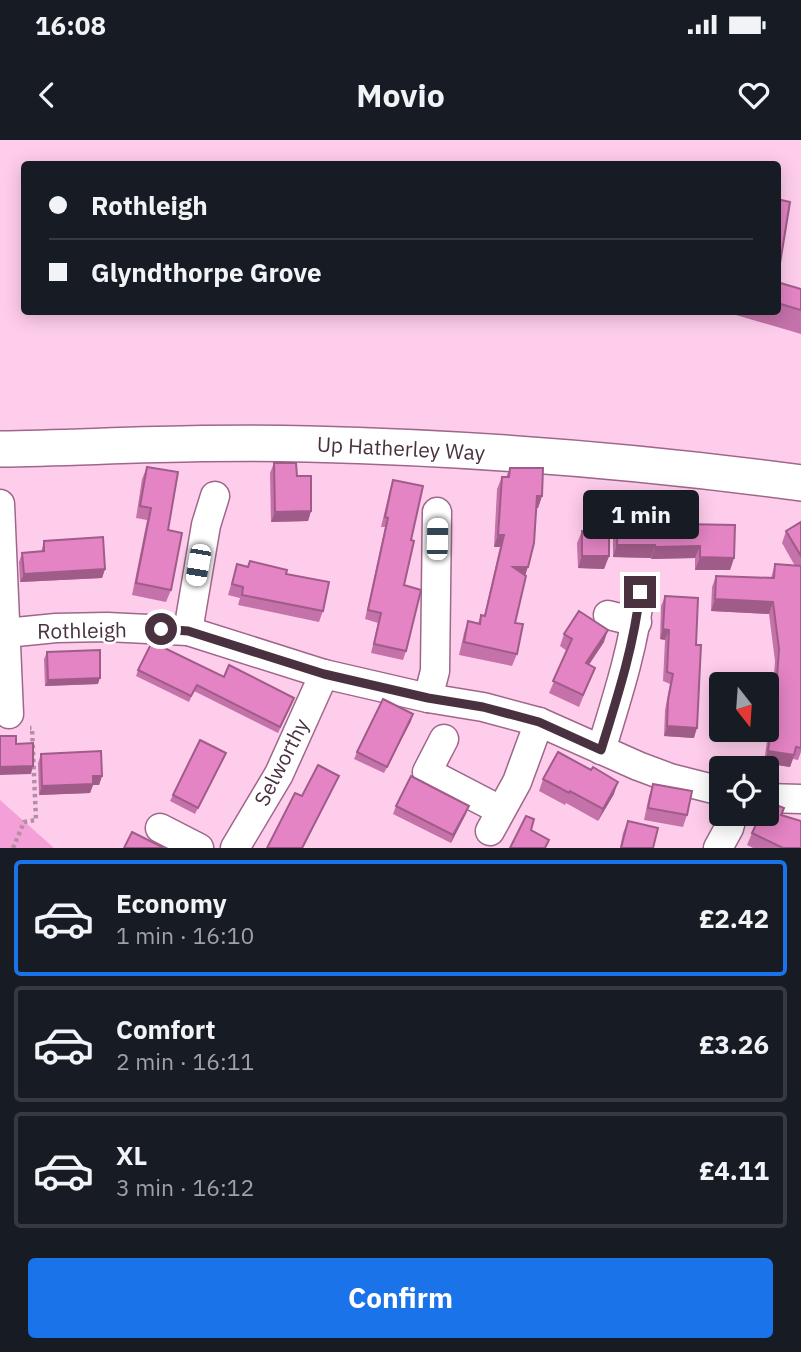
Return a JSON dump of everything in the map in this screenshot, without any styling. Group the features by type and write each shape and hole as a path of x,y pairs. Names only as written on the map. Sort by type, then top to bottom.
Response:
{"street":[{"name":"Up Hatherley Way","path":"0,450 307,444 514,453 721,472 801,483"},
{"path":"188,631 204,538 215,496"},
{"name":"Rothleigh","path":"0,504 6,633 21,721"},
{"path":"428,698 435,671 438,512"},
{"path":"601,750 622,684 637,622 640,592"},
{"path":"608,615 637,622"},
{"name":"Rothleigh","path":"6,633 107,627 188,631 324,674 428,698 483,707 539,722 670,778 709,789"},
{"name":"Selworthy","path":"235,848 279,774 324,674"},
{"path":"444,739 427,772 495,820 517,782 539,722"},
{"path":"779,798 801,799"},
{"path":"718,848 730,826"},
{"path":"160,828 199,848"}],"path":[{"path":"13,848 24,822 36,820 21,721"}],"shaded area":[{"path":"0,800 54,848 0,848"}],"building":[{"path":"781,200 790,202 781,257"},
{"path":"781,283 801,289 801,310 781,304"},
{"path":"274,463 296,463 297,476 311,476 311,511 275,512"},
{"path":"147,467 178,472 168,530 182,533 171,590 136,583 151,508 140,506"},
{"path":"510,468 543,468 542,496 537,496 534,543 528,567 513,567 526,576 515,623 523,624 517,654 464,642 468,621 480,624 481,615 485,616 504,535 498,535 502,477 509,477"},
{"path":"393,480 423,486 404,585 421,590 406,651 374,644 381,613 368,610 388,518 385,517"},
{"path":"618,514 682,514 682,524 735,525 734,558 700,557 700,546 617,545"},
{"path":"801,522 801,556 786,531"},
{"path":"582,531 609,531 609,556 582,556"},
{"path":"103,537 105,569 24,574 22,553 44,551 44,541"},
{"path":"250,561 287,570 286,574 329,582 323,611 242,595 243,587 232,584 237,564 248,567"},
{"path":"775,564 801,566 801,748 796,747 794,755 768,751 769,742 779,742 779,649 773,602 715,599 716,576 774,578"},
{"path":"665,596 698,598 696,645 701,645 697,728 667,726 673,674 667,672 669,630 663,629"},
{"path":"579,611 608,630 586,663 595,668 583,695 553,681 572,639 564,634"},
{"path":"152,642 224,677 229,665 294,698 280,727 197,685 191,696 138,670"},
{"path":"100,650 100,678 48,680 47,652"},
{"path":"383,699 413,714 387,767 357,752"},
{"path":"0,736 16,736 16,744 33,743 33,766 0,767"},
{"path":"200,740 226,753 198,808 173,795"},
{"path":"101,751 102,776 93,776 93,784 42,786 41,754"},
{"path":"558,752 591,770 593,767 618,782 603,809 543,779"},
{"path":"318,765 339,776 302,848 267,848 295,793 302,796"},
{"path":"411,776 469,806 453,835 396,806"},
{"path":"653,784 692,791 687,815 648,808"},
{"path":"779,806 784,808 781,815 801,821 801,848 783,848 752,833 755,826 779,826"},
{"path":"526,816 534,819 531,830 549,840 545,848 510,848"},
{"path":"628,821 658,828 653,848 621,848"},
{"path":"132,832 164,848 124,848"}],"route":[{"path":"161,629 188,631 324,674 428,698 483,707 539,722 601,750 622,684 637,622 640,592"}]}
